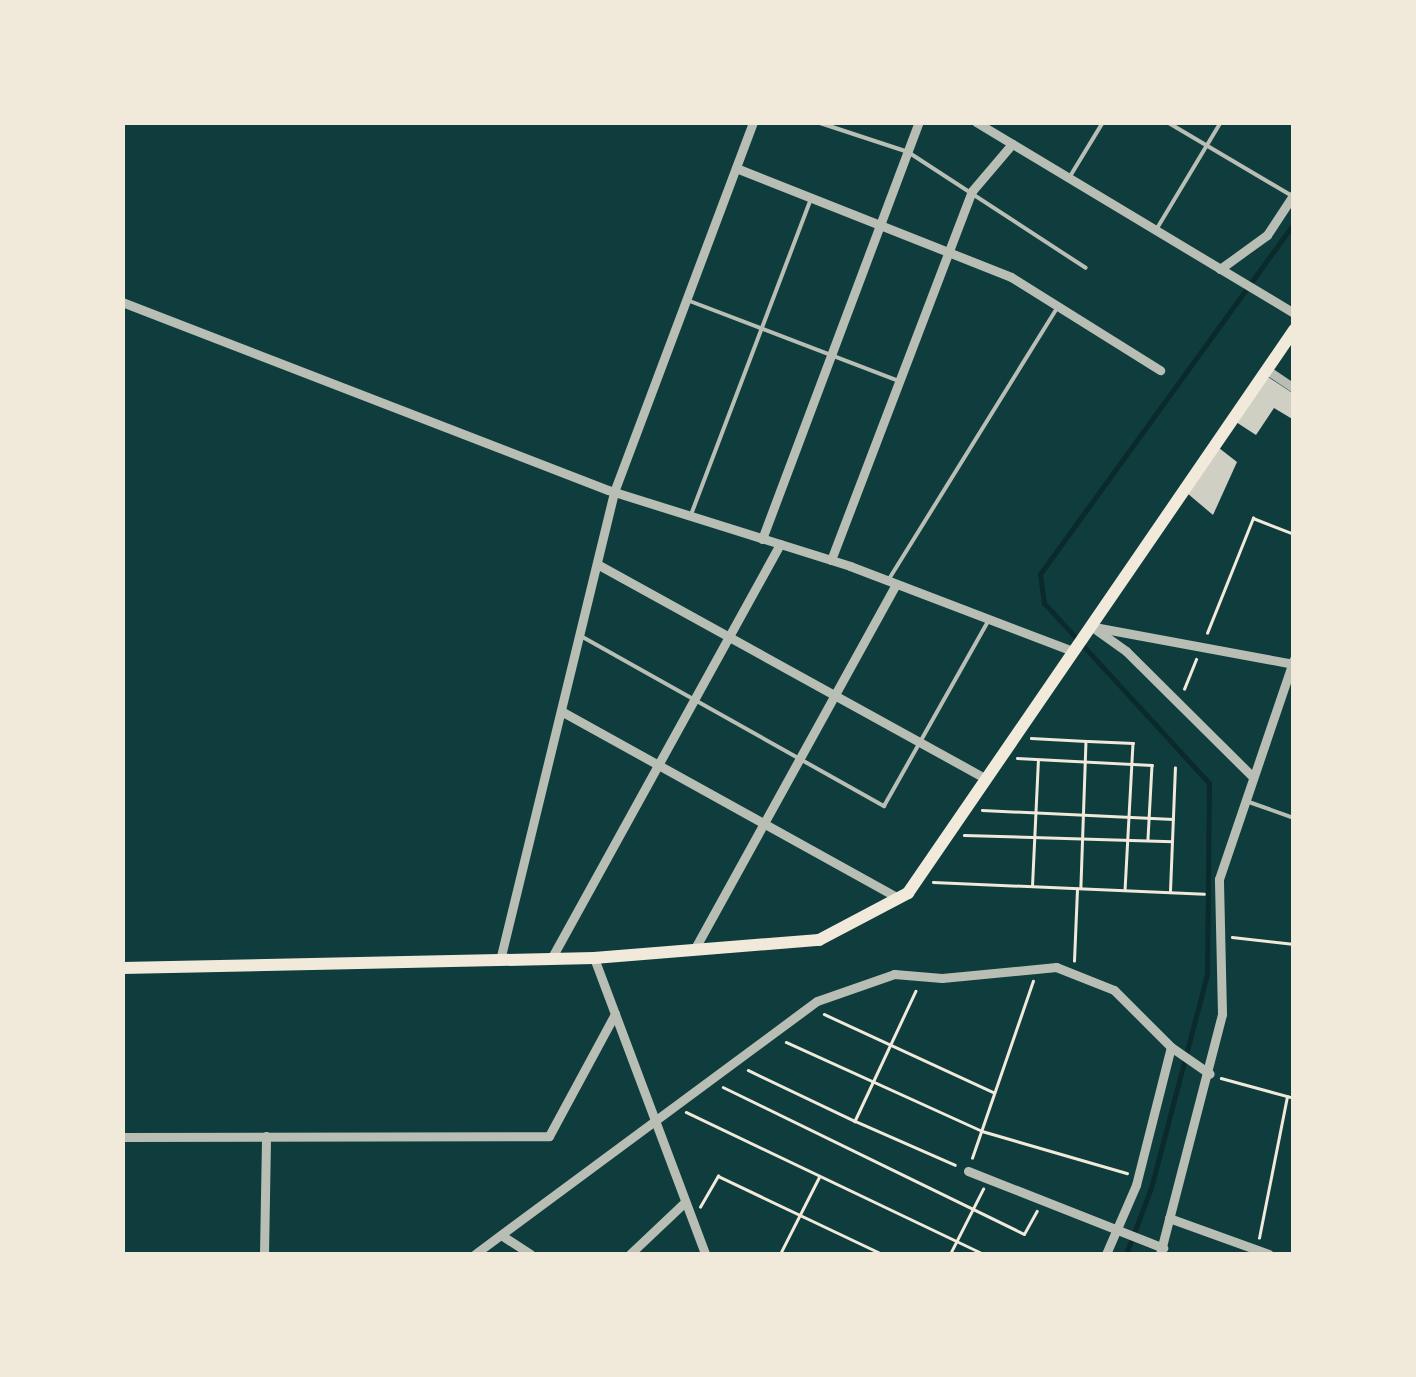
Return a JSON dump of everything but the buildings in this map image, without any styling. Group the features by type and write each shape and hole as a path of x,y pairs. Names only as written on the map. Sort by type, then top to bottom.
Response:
{"main road":[{"path":"122,968 594,958 819,940 899,898 948,835 1294,330"}],"street":[{"path":"500,960 614,492 753,122"},
{"path":"762,539 920,122"},
{"path":"978,123 1294,313"},
{"path":"831,560 972,192 1012,144"},
{"path":"736,168 1011,277 1160,370"},
{"path":"1220,268 1267,234 1293,195"},
{"path":"122,302 614,492 831,560 1074,649"},
{"path":"1267,370 1294,388"},
{"path":"551,959 780,544"},
{"path":"597,564 986,779"},
{"path":"694,950 836,694 892,583"},
{"path":"968,1171 1162,1251 1210,1074 1222,1014 1219,879 1293,662 1089,630"},
{"path":"1089,630 1178,704 1253,777"},
{"path":"561,711 899,898"},
{"path":"594,958 704,1254"},
{"path":"475,1254 582,1181 653,1117 809,1007 894,974 923,976 1038,968 1073,974 1114,990 1171,1046 1210,1074"},
{"path":"122,1136 549,1136 615,1014"},
{"path":"1106,1254 1138,1177 1171,1046"},
{"path":"264,1254 266,1136"},
{"path":"630,1254 685,1202"},
{"path":"1169,1218 1269,1254"},
{"path":"501,1234 530,1254"}],"lane":[{"path":"816,122 908,152 1086,268"},
{"path":"1069,178 1104,122"},
{"path":"1166,122 1293,195"},
{"path":"1156,230 1221,122"},
{"path":"690,516 811,198"},
{"path":"686,300 898,380"},
{"path":"892,583 1058,306"},
{"path":"579,635 884,806 989,619"},
{"path":"1245,800 1294,818"}],"path":[{"path":"1178,704 1253,518 1294,534"},
{"path":"1014,738 1133,743 1125,890"},
{"path":"1073,974 1086,741"},
{"path":"1001,757 1152,765 1148,840"},
{"path":"1032,886 1038,759"},
{"path":"1170,892 1175,768"},
{"path":"965,809 1173,818"},
{"path":"948,835 1172,841"},
{"path":"916,881 1196,893"},
{"path":"1221,936 1294,944"},
{"path":"732,1063 968,1171 1038,968"},
{"path":"856,1120 923,976"},
{"path":"809,1007 995,1093"},
{"path":"771,1034 982,1131 1138,1177"},
{"path":"1210,1074 1294,1098"},
{"path":"708,1079 1024,1234 1042,1200"},
{"path":"1256,1250 1287,1097"},
{"path":"672,1104 984,1254"},
{"path":"692,1221 718,1176 882,1254"},
{"path":"780,1254 820,1176"},
{"path":"950,1254 988,1179"}],"waterway":[{"path":"1126,1254 1151,1188 1207,974 1209,783 1044,603 1040,574 1294,223"}]}
